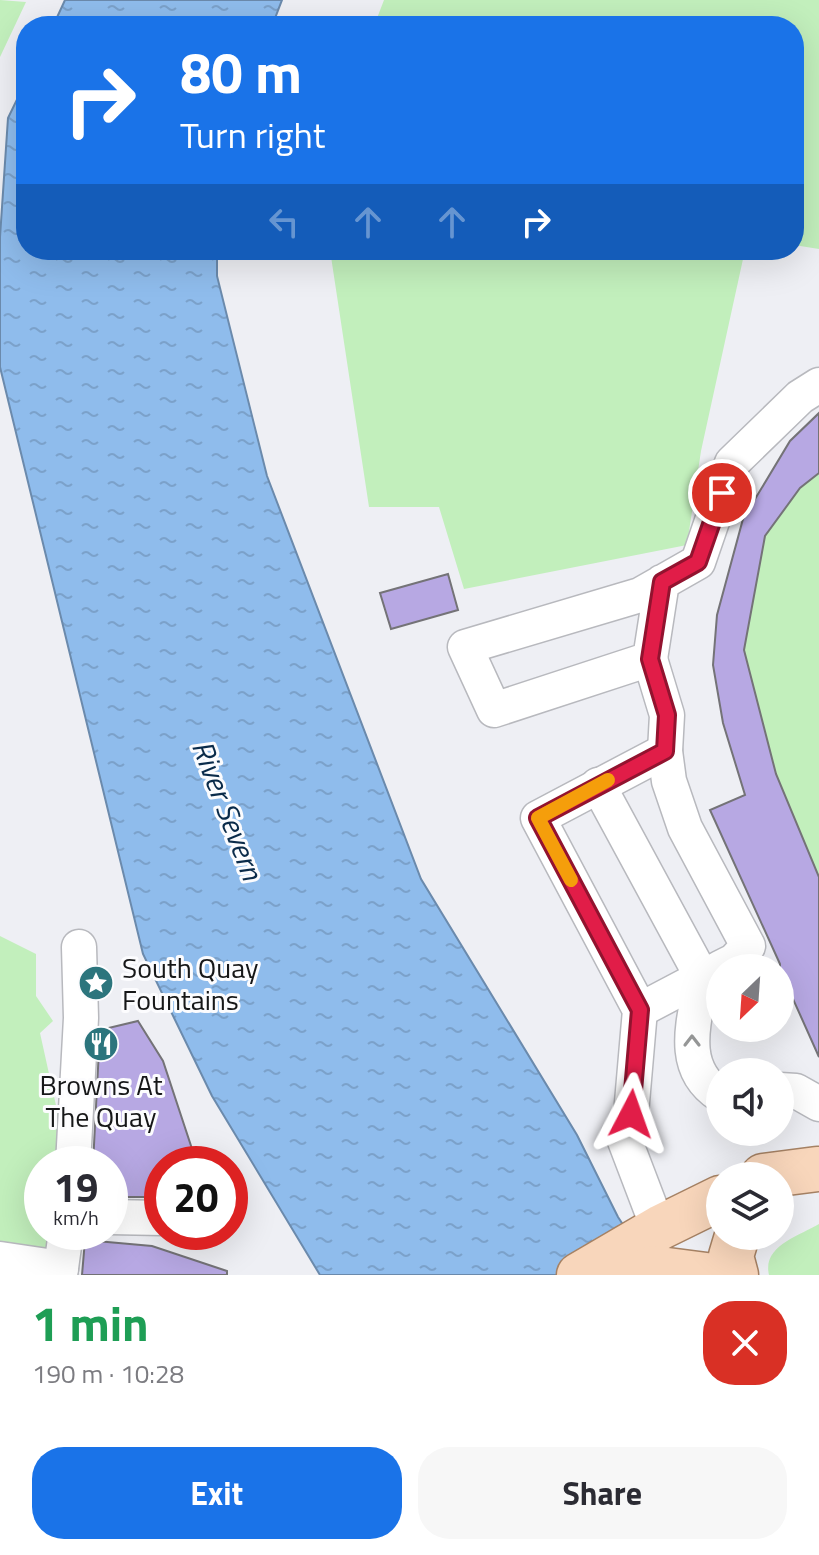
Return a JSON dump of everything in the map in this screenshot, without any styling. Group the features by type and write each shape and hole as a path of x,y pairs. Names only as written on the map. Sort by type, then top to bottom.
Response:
{"main road":[{"path":"794,1171 818,1168"},
{"path":"794,1187 818,1168"},
{"path":"579,1275 647,1253 706,1209"},
{"path":"733,1250 731,1256 736,1275"},
{"path":"647,1253 706,1275"}],"street":[{"path":"650,659 494,710 465,647 640,595 698,562 732,463 800,397 819,385"},
{"path":"662,582 650,659 667,715 665,751 669,781 685,828 748,946 741,954"},
{"path":"647,1253 654,1217 622,1133 631,1114 640,1010 538,818 665,751"},
{"path":"598,785 706,958"},
{"path":"74,1146 81,1018 79,947"},
{"path":"640,1010 706,975"},
{"path":"706,992 690,1035 691,1051 700,1078 706,1083"},
{"path":"794,1091 819,1104"},
{"path":"16,1266 61,1271 64,1250"}],"green space":[{"path":"0,0 26,2 19,16 16,16 16,23 0,57"},
{"path":"384,0 819,0 819,249 804,247 804,16 378,16"},
{"path":"332,260 743,260 701,451 687,545 464,589 439,507 369,507"},
{"path":"819,473 819,877 776,774 744,650 765,536 800,488"},
{"path":"0,936 36,954 36,996 53,1021 40,1033 59,1119 58,1146 24,1146 24,1250 48,1250 47,1254 0,1252"},
{"path":"819,1224 819,1275 769,1275 771,1256 775,1250 794,1250 794,1237"}],"water":[{"path":"65,0 282,0 276,16 58,16"},
{"name":"River Severn","path":"16,102 16,260 217,260 217,276 267,476 421,879 577,1135 618,1217 656,1275 320,1275 248,1156 248,1146 242,1146 212,1096 143,954 0,367 0,237 8,118"}],"building":[{"path":"819,413 819,473 800,488 765,536 744,650 776,774 819,877 819,1057 794,1001 794,954 775,954 710,810 745,795 723,723 713,665 717,615 743,519 790,441"},
{"path":"448,574 458,610 391,629 380,593"},
{"path":"138,1021 163,1061 191,1146 144,1146 144,1197 128,1197 128,1146 94,1146 100,1030"},
{"path":"128,1244 144,1245 144,1250 164,1250 227,1271 227,1275 82,1275 84,1250 128,1250"}],"slow traffic":[{"path":"571,880 538,818 608,780"}],"place":[{"name":"South Quay Fountains","path":"96,983"},
{"name":"Browns At The Quay","path":"101,1044"}],"route":[{"path":"631,1114 640,1010 538,818 665,751 667,715 650,659 662,582 698,562 722,493"}]}
